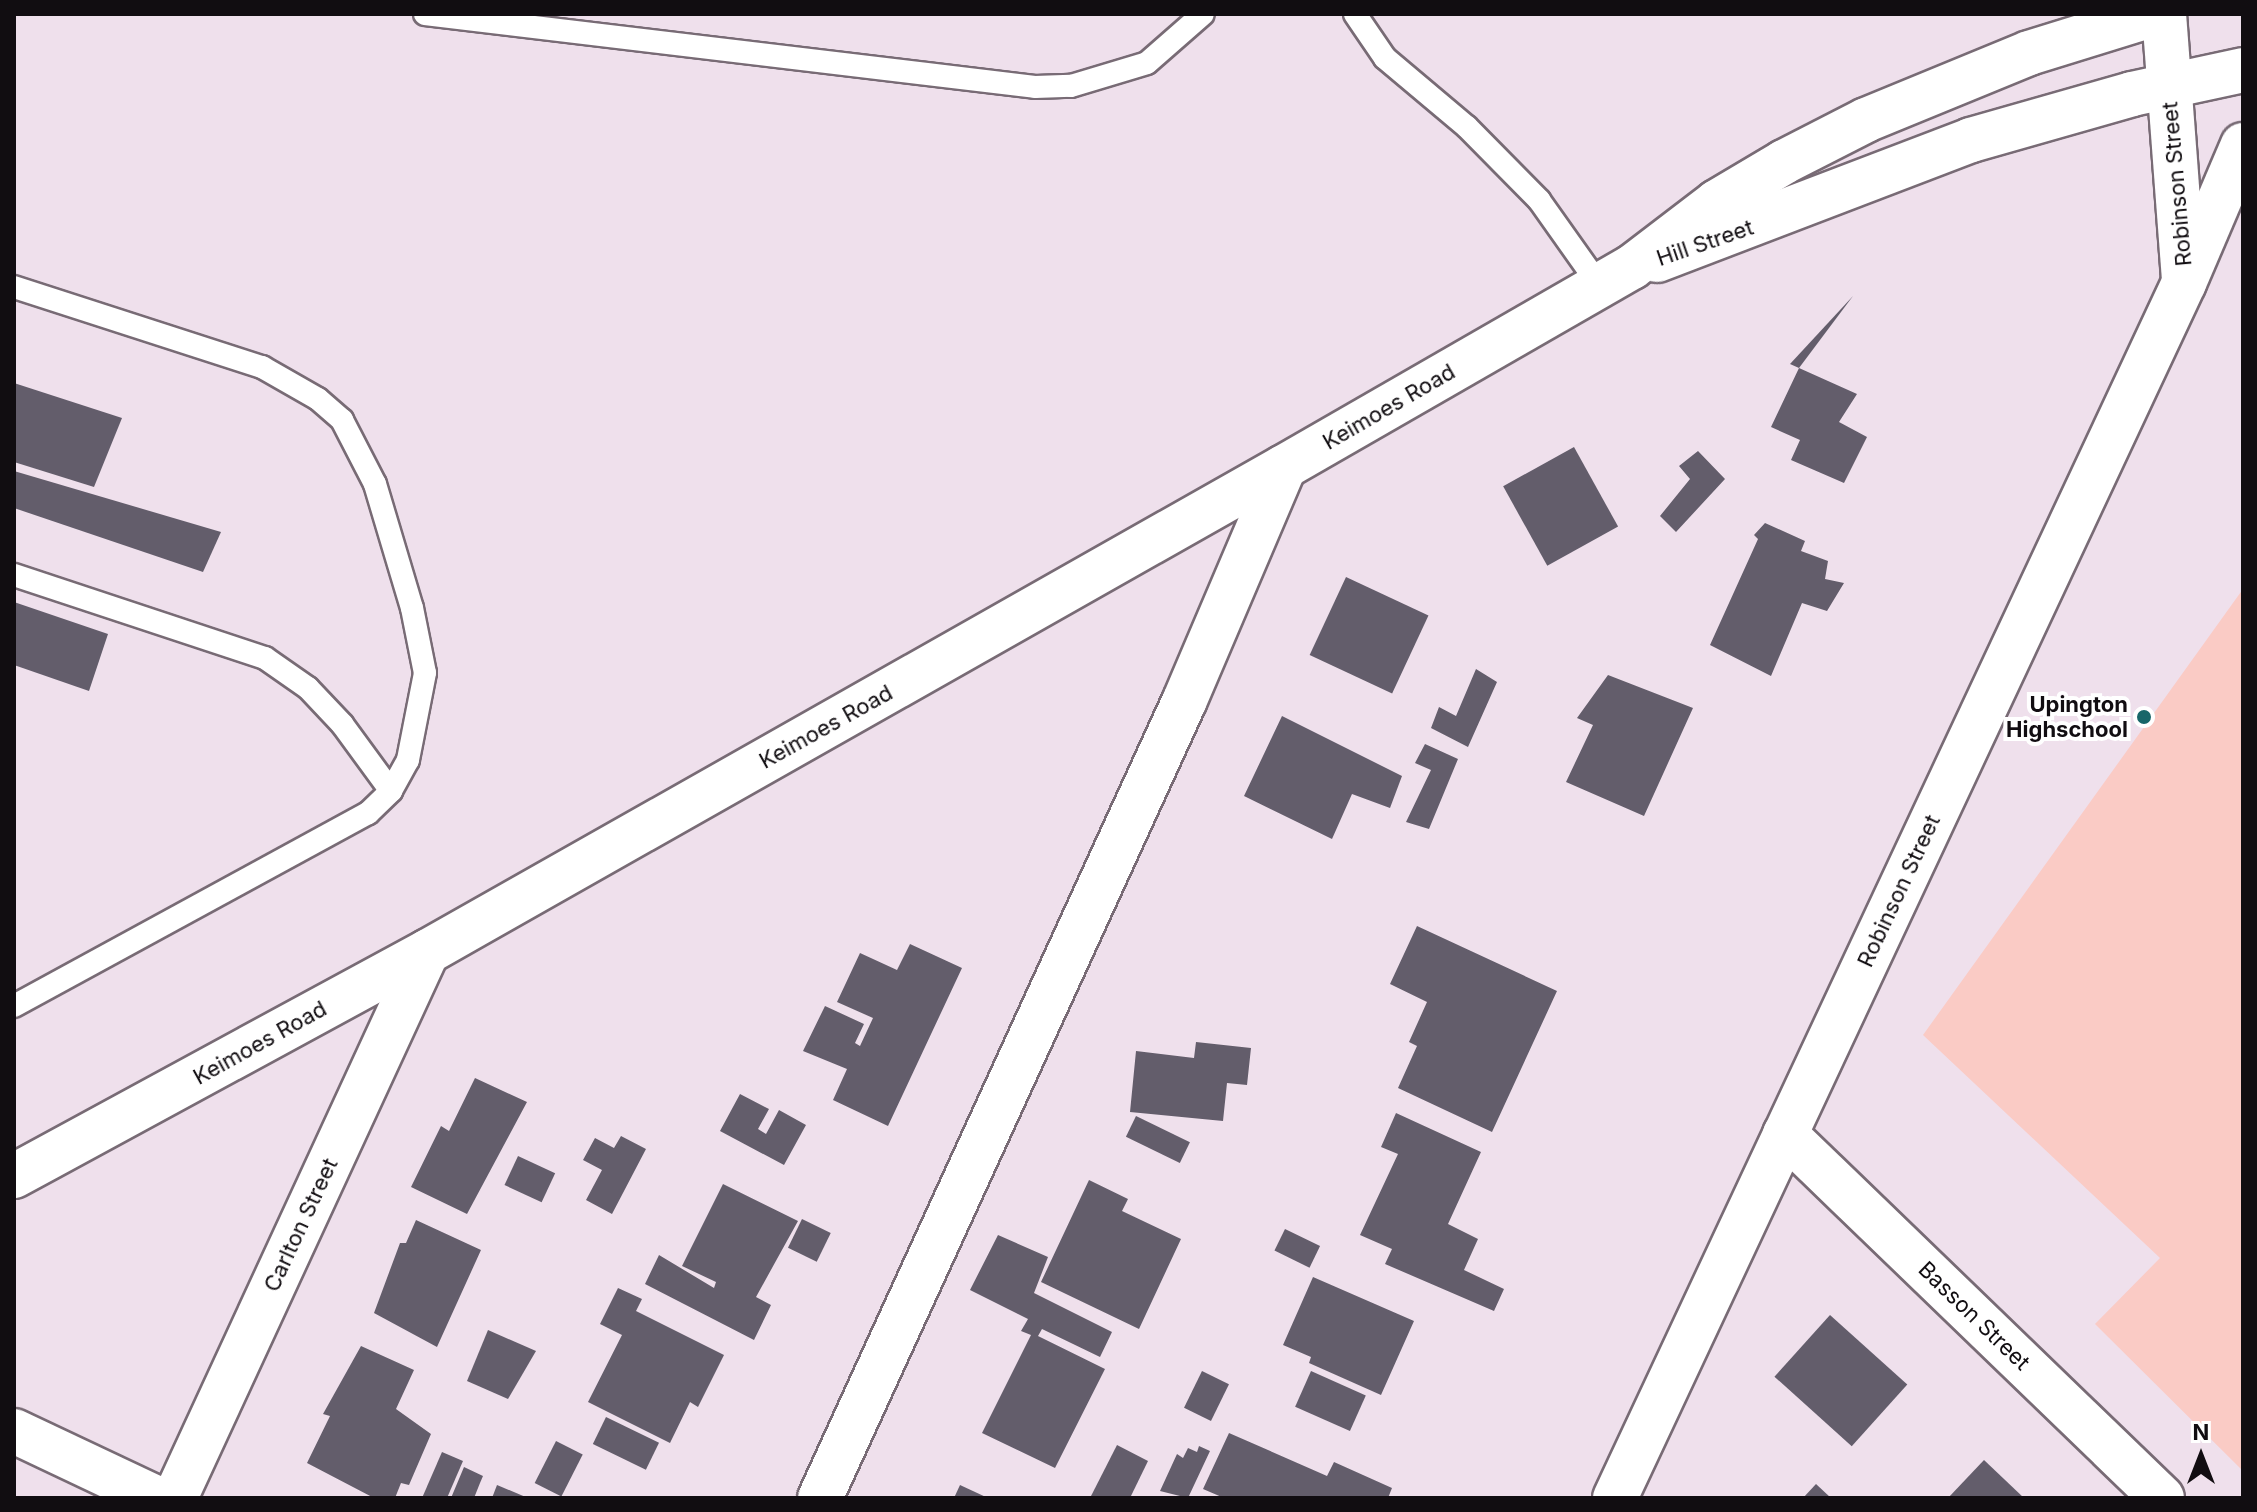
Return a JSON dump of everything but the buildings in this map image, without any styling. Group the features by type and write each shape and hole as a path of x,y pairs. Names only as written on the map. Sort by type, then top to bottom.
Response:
{"street":[{"name":"Hill Street","path":"1616,276 1717,202 1866,120 2029,53 2155,14"},
{"name":"Robinson Street","path":"2164,14 2184,283"},
{"name":"Hill Street","path":"1616,276 1697,249 1971,140 2169,85 2243,70"},
{"name":"Robinson Street","path":"1615,1498 2184,283 2243,145"},
{"name":"Keimoes Road","path":"14,1176 427,952 1616,276"},
{"path":"820,1498 1184,702 1284,467"},
{"name":"Carlton Street","path":"175,1498 427,952"},
{"name":"Basson Street","path":"1785,1134 2162,1498"},
{"path":"14,1431 156,1498"}],"lane":[{"path":"425,14 1035,87 1071,86 1147,63 1203,14"},
{"path":"1355,14 1385,58 1467,127 1616,276"},
{"path":"14,287 262,367 318,399 342,420 375,484 422,647 424,699 418,729 391,791 368,813 14,1006"},
{"path":"14,575 265,658 308,688 342,724 391,791"}],"shaded area":[{"path":"2243,589 2243,1471 2095,1324 2160,1258 1923,1035"}],"place":[{"name":"Upington Highschool","path":"2144,717"}]}
